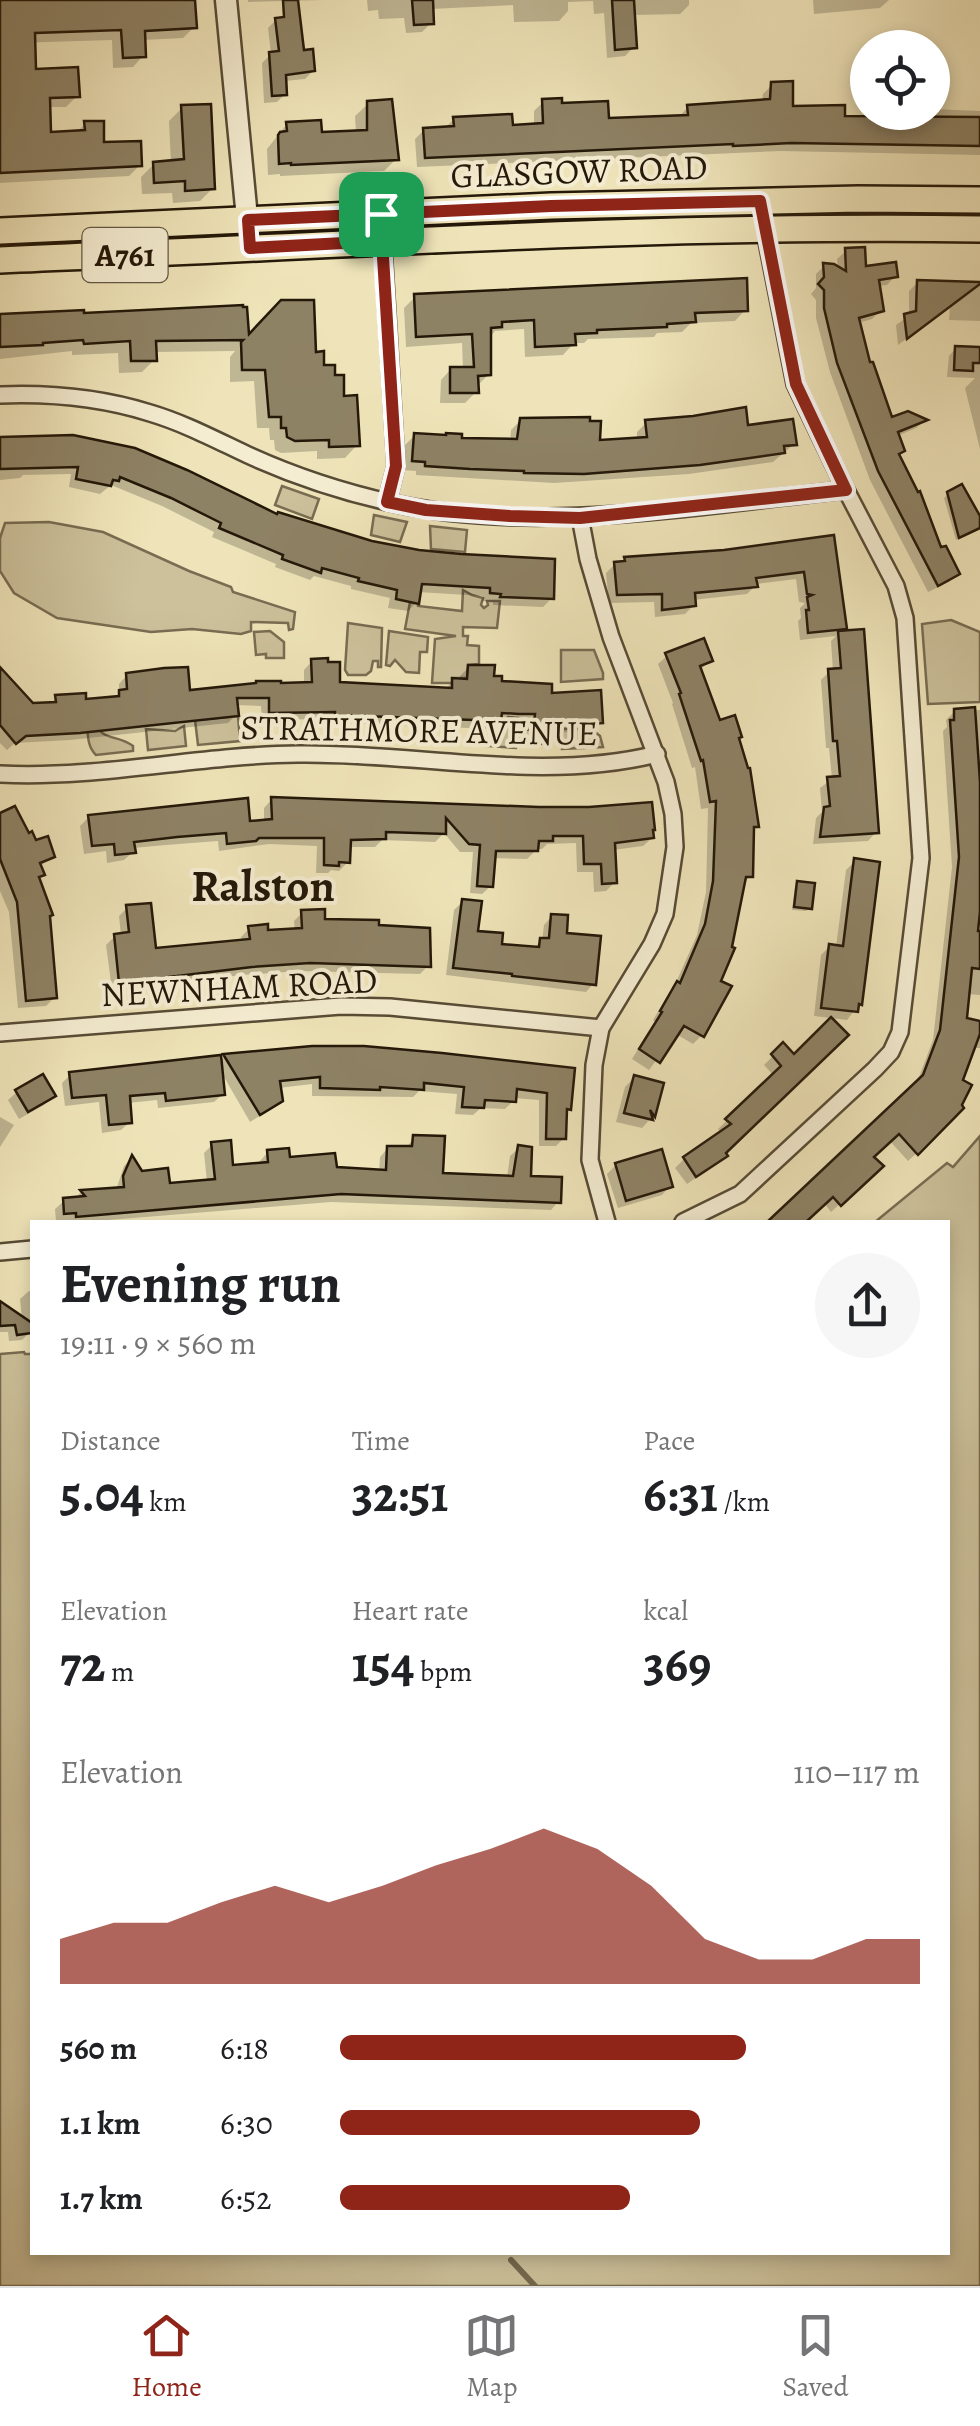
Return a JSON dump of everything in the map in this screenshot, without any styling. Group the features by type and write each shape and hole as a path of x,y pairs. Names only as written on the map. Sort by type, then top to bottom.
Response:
{"main road":[{"path":"946,229 949,200"},
{"name":"GLASGOW ROAD","path":"0,231 551,206 980,200"},
{"path":"551,206 553,236"},
{"name":"GLASGOW ROAD","path":"0,260 382,241 765,228 980,229"}],"street":[{"path":"226,0 250,248"},
{"path":"686,1220 740,1194 891,1052 900,1032 922,858 906,618 896,586 796,384 760,201"},
{"path":"381,214 396,466 387,502"},
{"path":"0,395 87,399 154,414 298,476 426,510 580,518 846,490"},
{"path":"580,518 611,637 657,754 672,814 675,848 665,914 652,944 602,1028 594,1065 590,1160 606,1220"},
{"name":"STRATHMORE AVENUE","path":"0,774 86,773 266,754 576,765 657,754"},
{"name":"NEWNHAM ROAD","path":"0,1033 341,1006 602,1028"},
{"path":"0,1252 30,1249"}],"shaded area":[{"path":"282,486 319,499 312,519 275,505"},
{"path":"374,515 407,522 400,542 371,535"},
{"path":"49,522 103,532 231,587 233,592 295,612 293,629 289,630 288,623 251,622 251,631 241,634 192,629 151,632 57,618 14,593 0,571 0,538 5,523"},
{"path":"430,526 467,530 465,552 431,549"},
{"path":"463,590 483,598 484,608 487,601 500,601 497,628 463,627 467,645 479,646 479,664 468,665 467,678 432,683 435,639 456,636 405,629 410,602 462,611"},
{"path":"951,620 980,632 980,702 928,704 922,624"},
{"path":"348,623 382,628 381,667 373,661 366,675 348,675 345,670"},
{"path":"270,631 284,642 284,658 256,655 254,632"},
{"path":"389,631 428,637 427,652 420,652 419,673 406,672 395,660 386,665"},
{"path":"561,650 594,650 603,679 561,682"},
{"path":"238,716 240,741 198,745 195,720"},
{"path":"508,717 518,718 518,729 545,731 545,744 488,746 498,737"},
{"path":"93,722 102,733 133,746 133,751 96,755 88,736 87,723"},
{"path":"184,726 186,746 148,750 146,729 175,731"},
{"path":"590,728 600,736 603,747 562,749 562,729"},
{"path":"980,1136 980,2286 0,2286 0,1354 24,1352 30,1354 30,2255 950,2255 950,1220 877,1220 947,1163 953,1167"}],"building":[{"path":"0,0 195,0 197,28 145,31 146,57 123,58 121,30 35,33 36,69 78,67 80,97 50,98 51,132 85,130 84,121 104,121 104,142 141,141 142,166 0,173"},
{"path":"283,0 298,0 304,50 313,49 315,71 286,75 287,95 272,96 269,52 279,51 275,18 284,17"},
{"path":"412,0 433,0 434,24 414,25"},
{"path":"612,0 634,0 637,48 615,50"},
{"path":"793,81 793,106 845,105 850,130 950,130 950,117 980,117 980,146 733,144 425,158 423,128 454,126 453,117 512,114 513,125 543,123 542,99 562,98 562,103 608,101 609,118 688,115 687,105 770,99 771,82"},
{"path":"392,99 399,160 279,164 278,135 287,131 286,122 321,120 322,132 367,130 367,101"},
{"path":"211,104 215,189 185,191 185,181 154,183 153,162 184,159 181,105"},
{"path":"865,247 866,266 896,262 898,277 879,280 884,311 859,318 870,362 892,417 908,411 928,420 898,432 905,451 899,454 920,491 941,547 946,546 960,574 938,586 878,471 837,363 824,308 824,290 818,284 824,277 823,263 846,271 845,248"},
{"path":"747,278 748,311 695,313 696,322 667,327 575,334 576,345 535,347 534,320 502,322 502,327 491,328 491,375 478,376 479,393 450,393 450,367 474,367 472,334 416,337 414,294"},
{"path":"917,280 980,284 907,339 904,314 916,311"},
{"path":"281,300 314,300 316,352 324,351 324,365 335,365 335,375 344,375 344,396 357,395 360,446 329,447 329,440 295,441 287,437 286,428 281,428 281,417 269,417 265,370 242,370 243,340 156,341 157,361 131,361 130,341 84,344 83,340 0,347 0,314 243,305 247,307 249,334"},
{"path":"955,346 980,347 980,363 973,363 973,371 954,370"},
{"path":"746,407 748,425 793,419 797,445 784,446 785,453 700,465 584,474 425,466 425,462 412,461 414,433 517,439 520,418 590,417 590,421 601,421 600,440 647,437 645,420"},
{"path":"73,435 135,448 277,514 372,541 419,550 555,559 554,599 500,597 501,594 490,593 490,588 422,584 419,604 396,599 397,590 322,568 321,573 282,559 283,555 219,528 221,523 120,477 111,486 76,479 78,467 0,469 0,437"},
{"path":"962,484 980,516 980,528 959,538 947,492"},
{"path":"834,535 847,629 808,633 807,597 812,595 807,594 804,572 756,578 758,587 695,593 696,606 662,610 662,594 617,595 614,562 625,561 624,557 724,550"},
{"path":"864,629 879,833 820,837 824,807 830,806 827,777 840,776 837,741 833,741 828,669 841,668 838,631"},
{"path":"704,638 713,661 700,666 720,720 735,715 750,768 759,827 754,827 753,877 746,877 732,947 735,948 721,981 732,986 704,1037 684,1026 660,1063 639,1049 677,981 680,983 705,924 713,881 716,801 710,802 703,760 665,653"},
{"path":"328,658 328,662 340,662 340,682 452,688 452,678 467,679 468,665 495,665 494,676 502,676 502,681 552,684 552,693 601,690 603,723 534,723 535,714 502,713 501,721 335,712 269,713 269,698 237,698 239,716 26,736 16,744 0,725 0,667 33,703 56,702 55,695 86,693 86,699 119,696 119,690 127,689 126,673 164,668 188,667 190,690 256,681 312,682 311,659"},
{"path":"975,707 980,782 980,969 972,968 967,1018 980,1021 980,1034 963,1080 972,1085 964,1108 918,1155 899,1134 874,1157 884,1166 841,1206 833,1197 808,1220 769,1220 923,1075 940,1030 959,857 950,720 954,720 954,709"},
{"path":"271,797 539,807 652,802 655,830 654,838 615,843 617,883 602,884 601,864 584,864 583,836 553,836 553,841 539,841 538,851 496,851 493,887 477,886 480,845 469,844 446,818 446,834 386,832 386,839 351,840 350,863 339,862 339,866 324,865 324,838 259,838 227,844 226,833 134,842 136,853 115,855 114,844 92,846 88,815 248,798 250,821 272,819"},
{"path":"15,806 36,840 48,836 55,857 40,863 45,875 39,877 53,915 50,916 57,998 26,1001 17,902 0,859 0,813"},
{"path":"854,858 880,862 858,1012 821,1008 829,944 843,946"},
{"path":"797,881 815,883 812,909 794,907"},
{"path":"462,899 482,901 478,931 503,933 502,944 539,947 540,938 549,938 551,914 568,915 567,933 601,936 596,985 453,968"},
{"path":"151,903 156,948 250,939 248,926 268,924 268,930 302,928 301,910 325,909 325,919 379,920 379,925 430,928 431,967 310,963 119,983 114,934 129,932 126,905"},
{"path":"831,1017 849,1035 726,1153 728,1156 696,1177 683,1157 731,1124 725,1119 781,1066 771,1054 783,1042 794,1054"},
{"path":"364,1046 575,1068 566,1139 546,1139 547,1093 517,1089 516,1102 485,1100 484,1108 462,1107 464,1087 424,1083 424,1090 380,1090 320,1088 320,1077 280,1081 283,1101 260,1115 223,1054"},
{"path":"221,1055 225,1095 166,1101 165,1093 130,1096 132,1123 109,1125 106,1095 72,1098 69,1072"},
{"path":"43,1074 56,1096 28,1112 15,1090"},
{"path":"634,1075 664,1083 655,1117 650,1110 653,1120 624,1113"},
{"path":"413,1135 445,1136 443,1173 513,1176 518,1145 532,1147 531,1176 562,1177 561,1203 341,1194 76,1217 76,1213 64,1214 63,1198 85,1196 80,1190 124,1187 123,1176 132,1155 142,1171 168,1168 170,1183 215,1179 211,1142 231,1140 233,1165 268,1162 267,1150 289,1148 290,1157 335,1153 337,1167 386,1170 387,1146 412,1146"},
{"path":"662,1149 673,1187 626,1201 615,1163"},
{"path":"0,1301 30,1322 30,1333 17,1335 15,1325 0,1326"}],"waterway":[{"path":"511,2260 535,2286"}],"district":[{"name":"Ralston","path":"263,885"}],"route":[{"path":"760,201 796,384 846,490 580,518 426,510 387,502 396,466 382,241 250,248 248,220 381,214 760,201"}]}
